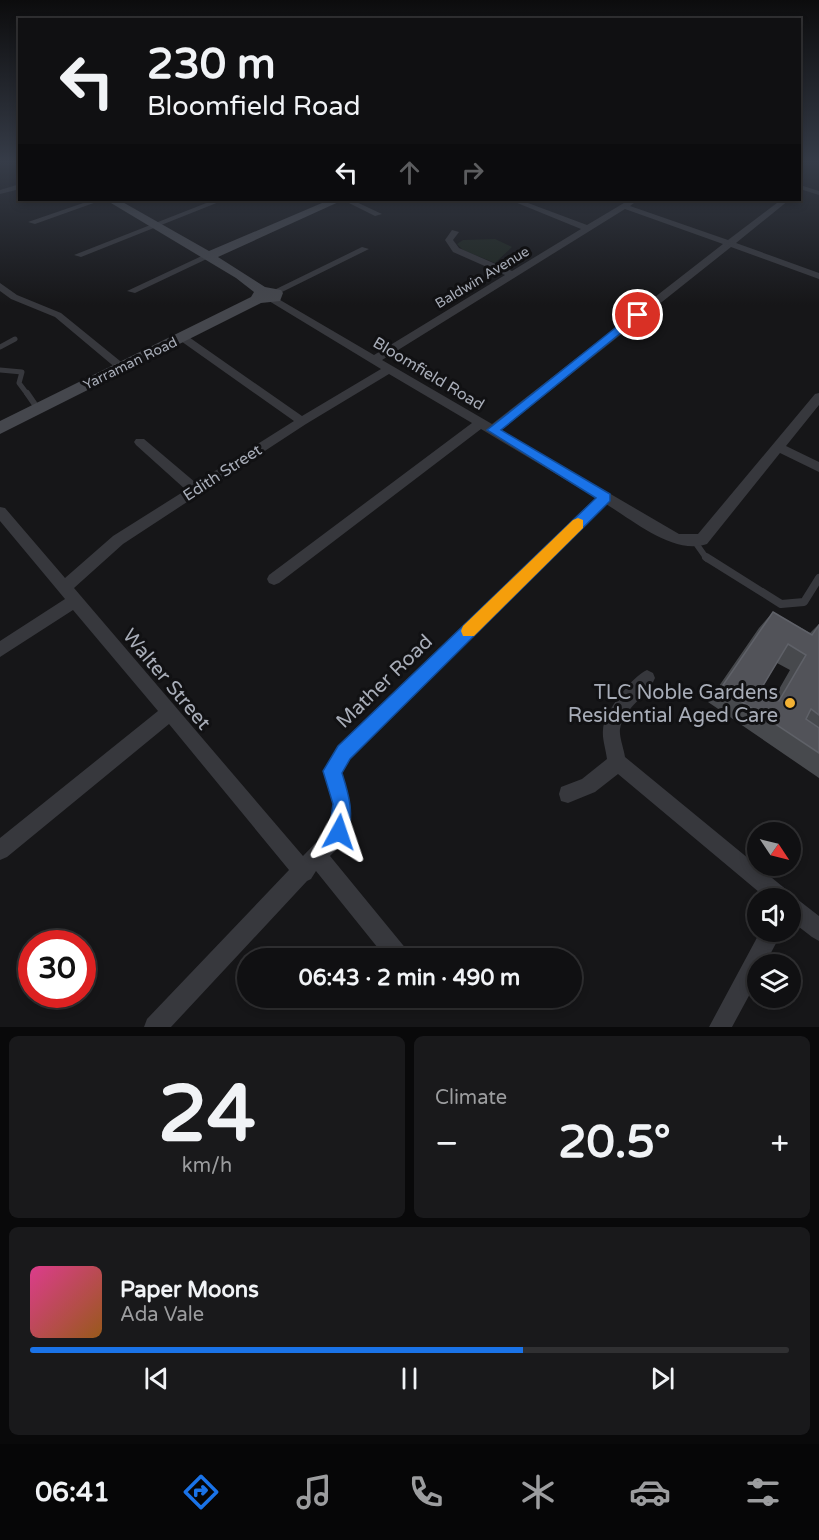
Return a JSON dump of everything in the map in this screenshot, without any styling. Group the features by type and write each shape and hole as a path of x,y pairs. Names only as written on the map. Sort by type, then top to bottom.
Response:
{"street":[{"path":"32,222 71,209"},
{"name":"Bloomfield Road","path":"128,209 209,256 259,288 267,296 677,540 695,542"},
{"path":"78,255 195,209"},
{"path":"132,291 317,209"},
{"path":"367,209 378,214"},
{"path":"537,209 587,228"},
{"name":"Baldwin Avenue","path":"374,360 510,274 619,209"},
{"path":"632,209 819,276"},
{"path":"493,430 773,209"},
{"path":"455,232 449,240 456,250 510,274"},
{"name":"Yarraman Road","path":"0,428 365,249"},
{"path":"0,286 14,297 58,315 121,367"},
{"path":"182,337 302,421"},
{"name":"Edith Street","path":"0,650 69,594 118,540 302,421 389,369"},
{"path":"695,542 702,540 819,397"},
{"path":"273,579 480,423"},
{"path":"140,442 195,490"},
{"path":"778,447 819,467"},
{"name":"Mather Road","path":"155,1027 339,832 342,804 332,771 344,752 605,497"},
{"name":"Walter Street","path":"0,512 168,714 390,948"},
{"path":"647,678 623,704 611,729 617,762 770,888"},
{"path":"0,850 168,714"},
{"path":"568,794 580,791 605,776 617,762"},
{"path":"801,915 819,930"},
{"path":"720,1027 766,942"}],"lane":[{"path":"0,347 15,339"},
{"path":"0,370 22,372 19,383 38,409"},
{"path":"695,542 708,560 781,603 804,602 819,578"}],"shaded area":[{"path":"495,239 512,247 495,263 463,250 457,244 463,240"}],"building":[{"path":"773,612 812,635 819,625 819,715 811,709 806,719 819,728 819,753 721,688","holes":["788,644 806,655 779,701 761,689"]}],"slow traffic":[{"path":"468,631 578,524"}],"place":[{"name":"TLC Noble Gardens Residential Aged Care","path":"790,703"}],"route":[{"path":"339,832 342,804 332,771 344,752 605,497 493,430 638,315"}]}
